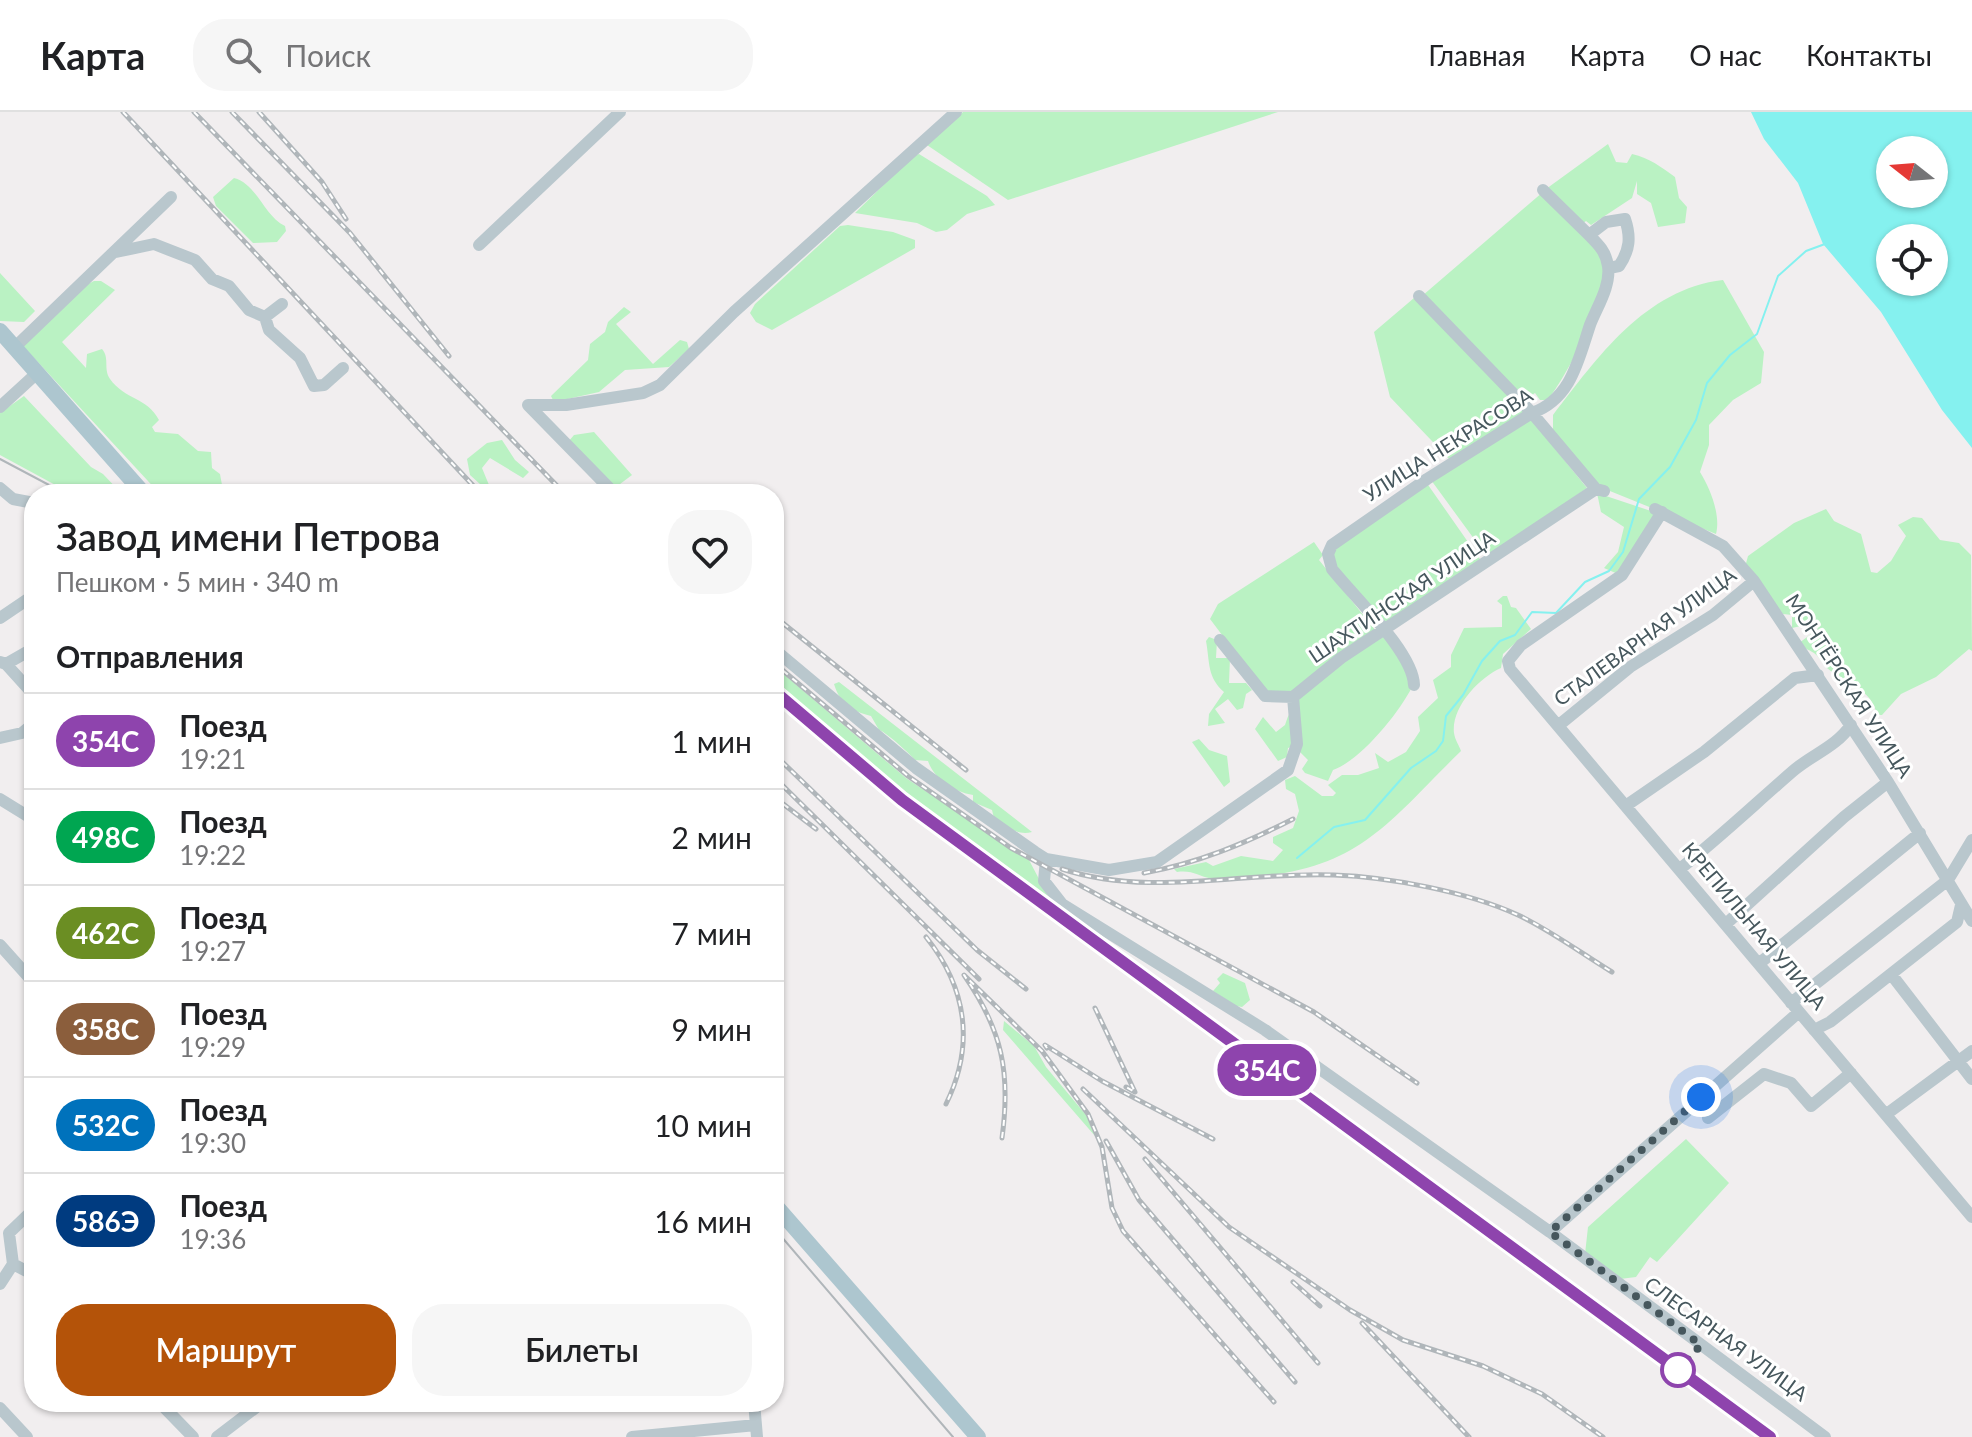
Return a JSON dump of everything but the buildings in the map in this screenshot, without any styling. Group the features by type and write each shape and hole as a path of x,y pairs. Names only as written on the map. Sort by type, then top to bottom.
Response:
{"main road":[{"path":"0,331 135,484"},
{"path":"784,1215 978,1437"}],"street":[{"path":"479,245 620,112"},
{"path":"605,484 528,405 566,405 643,393 660,385 734,312 956,112"},
{"path":"1543,190 1603,249 1609,268"},
{"path":"14,348 171,197"},
{"name":"УЛИЦА НЕКРАСОВА","path":"1383,632 1332,569 1328,554 1332,545 1368,518 1532,413 1546,408 1564,392 1580,363 1609,268 1619,266 1627,254 1630,234 1625,219 1606,222 1589,235"},
{"path":"113,253 154,244 195,260 212,279 229,286 249,310 265,317 269,330 300,358 314,386 324,385 343,368"},
{"path":"1419,296 1532,413"},
{"path":"265,317 282,304"},
{"path":"0,407 36,374"},
{"name":"ШАХТИНСКАЯ УЛИЦА","path":"1293,697 1341,658 1600,490 1532,413"},
{"path":"0,488 13,499 24,501"},
{"name":"МОНТЁРСКАЯ УЛИЦА","path":"1508,661 1521,645 1622,575 1659,510 1723,546 1754,581 1888,782 1972,921"},
{"name":"СТАЛЕВАРНАЯ УЛИЦА","path":"1559,725 1630,667 1713,615 1754,581"},
{"path":"0,618 24,602"},
{"path":"1383,632 1399,646 1413,669 1414,685"},
{"path":"784,657 916,768 1046,859 1109,870 1157,862 1288,770 1297,744 1293,697 1265,696 1220,640"},
{"path":"24,653 3,663 24,685"},
{"name":"КРЕПИЛЬНАЯ УЛИЦА","path":"1508,661 1520,683 1761,962 1795,1008 1967,1201 1972,1217"},
{"path":"1627,805 1704,752 1795,678 1818,675"},
{"path":"1681,868 1728,831 1796,768 1841,740 1851,725"},
{"path":"0,738 24,731"},
{"path":"1727,923 1844,817 1888,782"},
{"path":"0,799 24,814"},
{"path":"1761,962 1920,833"},
{"path":"1550,1232 1722,1078 1795,1008 1948,880 1972,840"},
{"name":"СЛЕСАРНАЯ УЛИЦА","path":"1046,859 1044,881 1062,904 1265,1030 1550,1232 1825,1437"},
{"path":"1814,1030 1830,1022 1957,922 1961,905"},
{"path":"0,945 24,972"},
{"path":"1891,974 1972,1079"},
{"path":"1888,1113 1972,1051"},
{"path":"1708,1118 1764,1074 1791,1083 1811,1106 1851,1073"},
{"path":"1722,1078 1738,1097"},
{"path":"0,1284 13,1264 9,1233 24,1219"},
{"path":"13,1264 24,1270"},
{"path":"0,1408 27,1437"},
{"path":"169,1412 193,1437"},
{"path":"221,1435 250,1412"},
{"path":"632,1437 757,1431"}],"green space":[{"path":"963,112 1278,112 1008,200 927,145"},
{"path":"1608,144 1616,162 1627,163 1632,154 1650,160 1675,177 1679,198 1687,207 1685,223 1658,227 1651,203 1637,194 1637,181 1632,198 1591,225 1586,221 1581,225 1546,189"},
{"path":"919,154 987,196 995,205 967,214 947,230 936,232 917,223 855,213 913,156"},
{"path":"234,178 249,187 271,215 285,226 286,231 277,242 253,243 216,206 213,197"},
{"path":"1543,192 1590,239 1601,257 1604,271 1602,289 1587,331 1556,388 1548,400 1540,400 1535,393 1525,400 1422,296"},
{"path":"840,226 893,232 915,240 915,248 772,330 756,322 750,313 755,304"},
{"path":"0,273 35,311 24,322 0,321"},
{"path":"1723,280 1764,352 1761,383 1733,400 1709,425 1709,445 1700,472 1714,502 1716,534 1600,487 1553,433 1553,415 1606,350 1647,312 1695,286"},
{"path":"101,281 115,290 62,342 86,368 87,354 102,349 110,379 122,391 154,412 159,420 152,427 155,432 178,434 198,451 211,452 212,468 220,474 222,484 151,484 23,346 86,285"},
{"path":"1414,298 1524,412 1451,461 1390,397 1374,332"},
{"path":"624,307 631,312 616,324 653,364 680,340 687,342 689,349 669,367 625,370 599,392 554,402 551,396 588,360 590,344 605,332 608,322"},
{"path":"24,396 91,467 112,484 54,484 0,455 0,413"},
{"path":"1530,418 1587,488 1488,558 1431,480"},
{"path":"594,432 632,475 620,484 613,484 568,442 574,435"},
{"path":"502,440 515,460 529,472 523,478 490,458 482,468 489,484 480,484 470,475 467,459 487,443"},
{"path":"1426,482 1482,562 1382,625 1336,568 1332,555 1338,544"},
{"path":"1597,493 1657,513 1618,574 1604,568 1618,552 1624,527 1601,512"},
{"path":"1826,509 1834,521 1861,534 1871,572 1877,573 1891,561 1906,536 1898,525 1913,517 1922,518 1940,540 1959,543 1971,555 1972,651 1969,649 1936,677 1901,694 1882,715 1877,715 1863,692 1834,673 1799,643 1818,629 1814,623 1792,628 1792,615 1783,614 1745,567 1748,556 1794,523"},
{"path":"1314,542 1323,555 1319,560 1376,631 1291,694 1265,692 1210,619 1218,604"},
{"path":"1507,596 1511,607 1516,608 1531,629 1503,654 1501,668 1484,678 1462,703 1454,723 1455,738 1461,751 1373,835 1351,850 1296,871 1223,880 1174,869 1206,862 1213,866 1241,856 1273,861 1283,850 1273,843 1273,837 1293,828 1299,811 1295,794 1286,789 1285,780 1295,776 1322,796 1333,796 1336,793 1328,785 1342,775 1358,775 1379,768 1375,753 1388,762 1406,752 1420,731 1418,717 1438,698 1433,680 1451,667 1451,655 1464,628 1502,627 1502,605 1497,601"},
{"path":"1383,636 1396,648 1412,687 1389,722 1367,746 1333,770 1328,781 1305,773 1302,769 1308,760 1294,746 1288,748 1287,757 1278,761 1255,729 1263,717 1276,732 1285,725 1300,697 1325,673"},
{"path":"1209,637 1217,640 1216,658 1230,658 1229,683 1246,683 1252,690 1246,694 1243,708 1237,710 1228,699 1215,709 1225,723 1208,726 1209,714 1224,692 1210,669 1206,641"},
{"path":"784,674 906,778 1029,860 1049,898 1062,909 1058,917 822,727 784,692"},
{"path":"839,682 1032,832 1021,833 1007,827 994,818 992,810 973,802 973,795 952,788 940,779 928,761 915,760 879,730 871,716 843,702 834,684"},
{"path":"1199,739 1209,750 1227,756 1230,782 1224,787 1192,742"},
{"path":"1223,973 1245,983 1250,1000 1242,1007 1213,991"},
{"path":"1004,1021 1034,1046 1046,1067 1086,1115 1095,1136 1003,1030"},
{"path":"1686,1139 1729,1183 1657,1262 1650,1257 1636,1277 1620,1279 1585,1254 1588,1227"}],"water":[{"path":"1751,112 1972,112 1972,448 1942,410 1881,312 1823,244 1798,183 1764,139"}],"waterway":[{"path":"1297,858 1334,827 1365,820 1411,768 1436,751 1443,741 1446,716 1463,695 1482,661 1500,641 1515,635 1532,612 1556,613 1585,582 1609,571 1623,552 1639,499 1670,467 1696,420 1707,383 1730,355 1757,334 1778,276 1806,251 1825,244"}],"tram line":[{"path":"0,459 47,484"},
{"path":"784,1240 953,1437"}],"railway":[{"path":"123,112 472,484"},
{"path":"194,112 555,484"},
{"path":"232,112 350,233 449,356"},
{"path":"259,112 322,182 346,219"},
{"path":"784,624 966,770"},
{"path":"784,671 908,776 1011,848 1314,1012 1417,1083"},
{"path":"784,700 902,800 1770,1437"},
{"path":"784,764 977,950 1026,989"},
{"path":"784,787 979,979"},
{"path":"784,805 816,829"},
{"path":"1144,873 1220,852 1293,819"},
{"path":"1062,869 1129,882 1300,875 1356,876 1404,882 1476,899 1518,915 1612,972"},
{"path":"926,937 950,976 962,1018 961,1060 946,1104"},
{"path":"1002,1138 1005,1092 1001,1052 987,1014 964,975 1042,1051 1088,1114 1102,1147 1112,1208 1123,1231 1274,1402"},
{"path":"1095,1008 1135,1092 1126,1087"},
{"path":"1047,1048 1045,1045 1102,1081 1213,1139"},
{"path":"1083,1089 1229,1227 1350,1310 1403,1340 1483,1366 1542,1394 1603,1437"},
{"path":"1106,1141 1139,1200 1295,1382"},
{"path":"1145,1159 1318,1363"},
{"path":"1293,1282 1320,1306"},
{"path":"1362,1323 1469,1437"}],"train":[{"name":"354С","path":"784,700 902,800 1770,1437"}],"route":[{"path":"1678,1370 1701,1345 1550,1232 1701,1097"}]}
